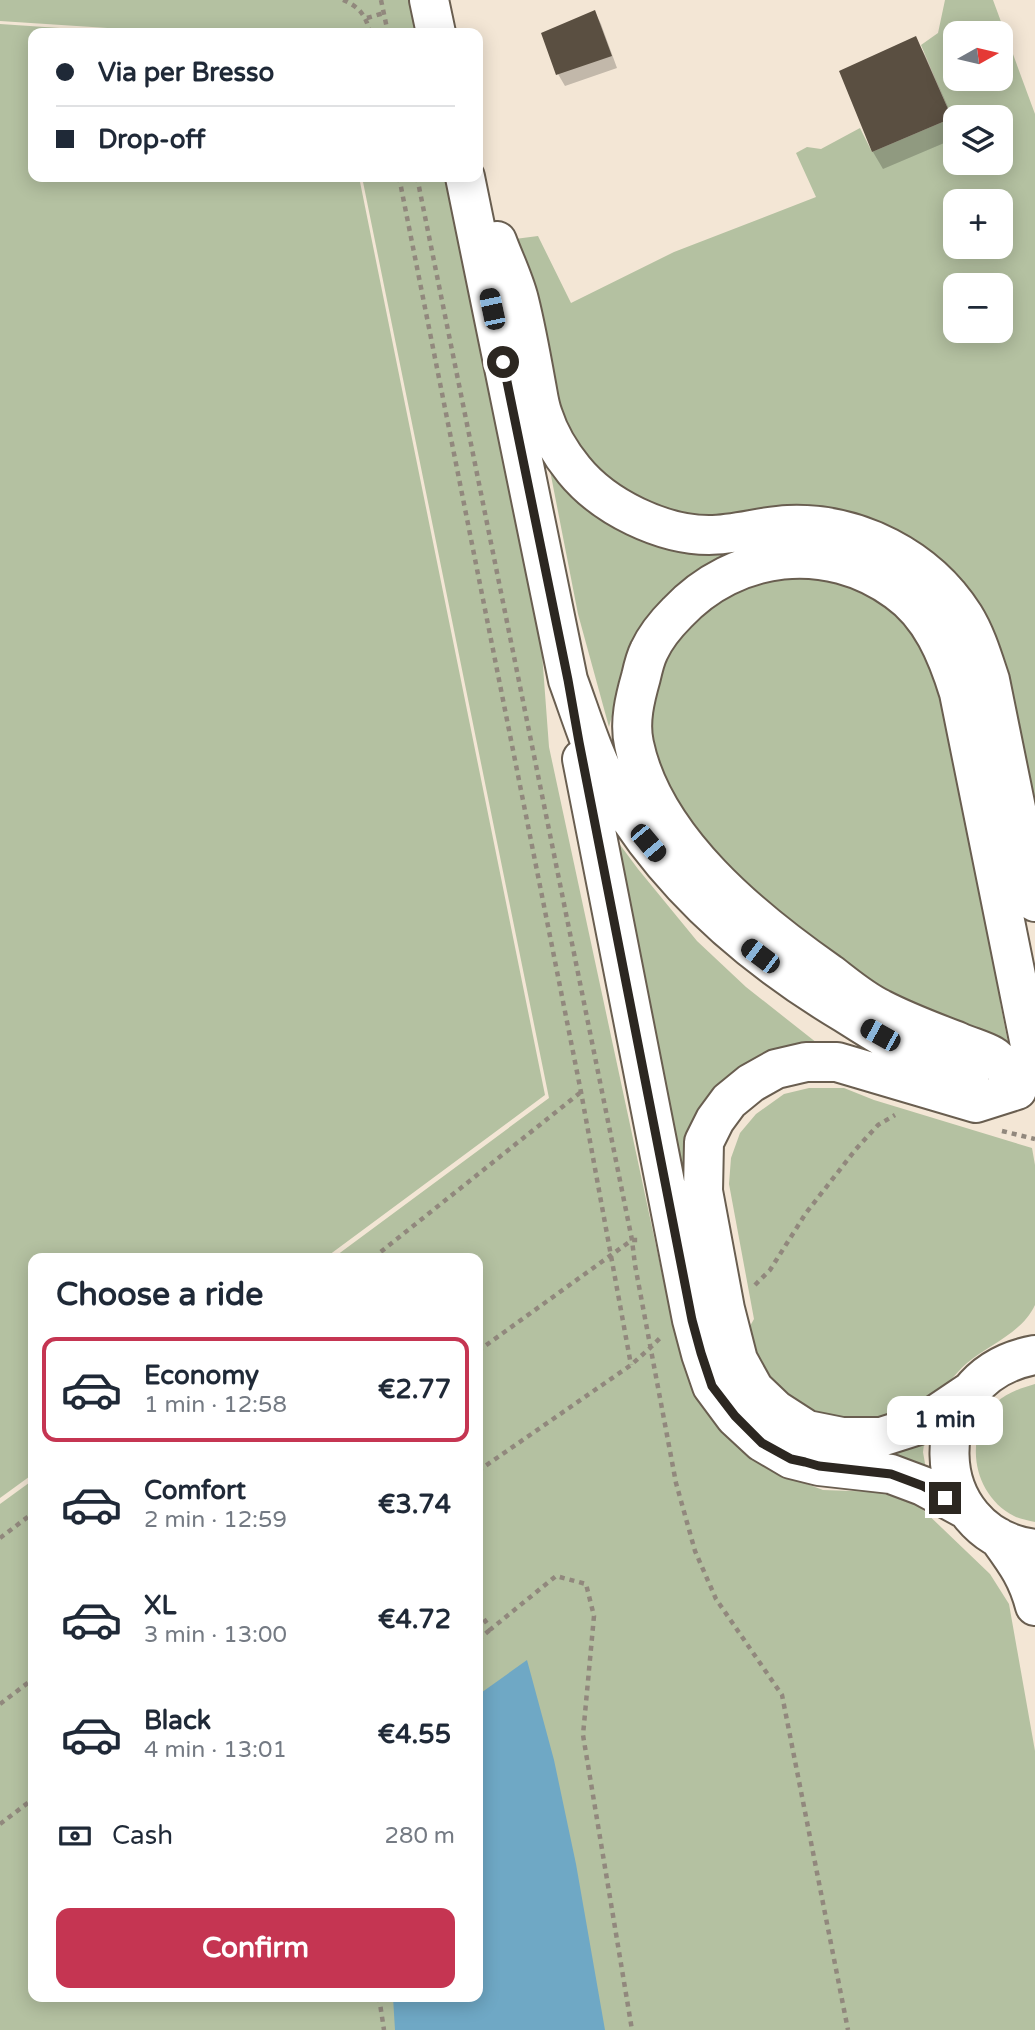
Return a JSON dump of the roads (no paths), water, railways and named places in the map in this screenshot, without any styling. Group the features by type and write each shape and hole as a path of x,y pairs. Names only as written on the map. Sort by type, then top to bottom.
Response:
{"street":[{"path":"429,0 435,28"},
{"path":"466,182 568,680 692,1320 712,1386 735,1416 762,1443 791,1459 819,1466 891,1474 923,1486 967,1510"},
{"path":"474,182 519,298 542,415 557,445 591,489 626,512 684,532 708,535 788,525 846,531 887,546 913,562 950,598 965,617 990,680 1035,902"},
{"path":"791,558 818,558 874,576 899,592 938,637 959,693 1029,1085 996,1057 878,1008 808,959 736,901 684,845 659,806 642,772 633,742 632,711 649,650 668,622 693,596 723,576 751,565 791,558"},
{"path":"568,680 591,744 613,792 648,843 685,887 738,940 804,989 914,1054 1029,1085"},
{"path":"1029,1085 976,1103 837,1062 806,1062 776,1069 751,1083 729,1101 715,1120 704,1143 703,1191 737,1360 754,1389 776,1410 807,1430 842,1437 881,1437 922,1424 968,1393 1035,1333"},
{"path":"998,1367 1035,1355"},
{"path":"968,1393 954,1420 949,1445 953,1480 967,1510 982,1526 998,1537 1025,1548 1035,1549"},
{"path":"998,1537 1029,1584 1035,1606"}],"water":[{"path":"527,1660 554,1760 576,1864 605,2030 395,2030 393,2002 483,2002 483,1691"}]}
